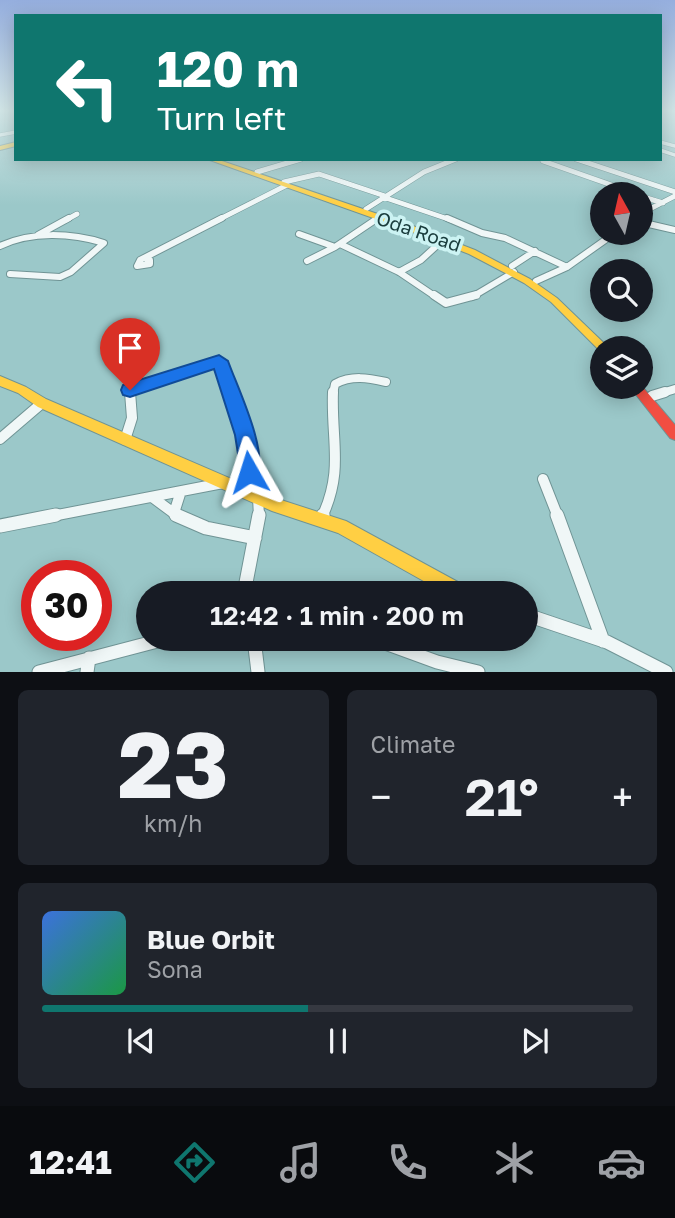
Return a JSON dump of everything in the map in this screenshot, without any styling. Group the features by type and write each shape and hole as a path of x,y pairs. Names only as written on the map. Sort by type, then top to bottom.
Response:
{"street":[{"name":"Oda Road","path":"216,161 475,247 536,281 579,315 599,336"},
{"name":"Oda Road","path":"224,161 288,185"},
{"path":"257,172 294,161"},
{"path":"363,208 424,170 444,161"},
{"path":"424,170 450,161"},
{"path":"543,161 601,182"},
{"path":"582,161 675,194"},
{"path":"148,261 288,185 319,174 436,213 482,233 505,238 566,267"},
{"name":"Oda Road","path":"314,193 444,239 513,269 562,306 592,336"},
{"path":"653,208 675,194"},
{"path":"653,200 663,203"},
{"path":"35,236 77,214"},
{"path":"307,261 337,246 380,217"},
{"path":"653,225 675,230"},
{"path":"299,234 337,246 399,272 446,303 452,304 486,290 535,251"},
{"path":"0,246 16,237 35,236 70,237 104,243 61,277 10,274"},
{"path":"399,272 421,260 444,239"},
{"path":"536,281 566,267 598,245"},
{"path":"125,440 132,418 130,390 219,361 245,435 254,496 260,512 246,581"},
{"path":"321,519 333,494 336,472 333,394 335,384 346,379 366,377 386,382"},
{"path":"0,381 22,390 42,403 277,506 341,526 440,581"},
{"path":"653,396 675,389"},
{"path":"653,397 675,423"},
{"path":"646,399 675,434"},
{"path":"0,439 42,403"},
{"path":"543,479 580,572 603,641"},
{"path":"0,526 223,483"},
{"path":"174,513 181,491"},
{"path":"152,497 183,520 206,528 255,538"},
{"path":"260,512 277,506"},
{"path":"538,619 603,641 666,672"},
{"path":"39,672 88,665 136,649"},
{"path":"255,651 258,672"},
{"path":"407,651 478,672"}],"traffic: slow":[{"path":"0,148 14,144"},
{"path":"216,161 472,252 527,281 554,300 592,336"},
{"path":"0,381 22,390 42,403 277,506 341,526 440,581"}],"traffic: jam":[{"path":"646,399 675,434"}],"route":[{"path":"130,390 215,361 221,362 245,435 249,472"}]}
